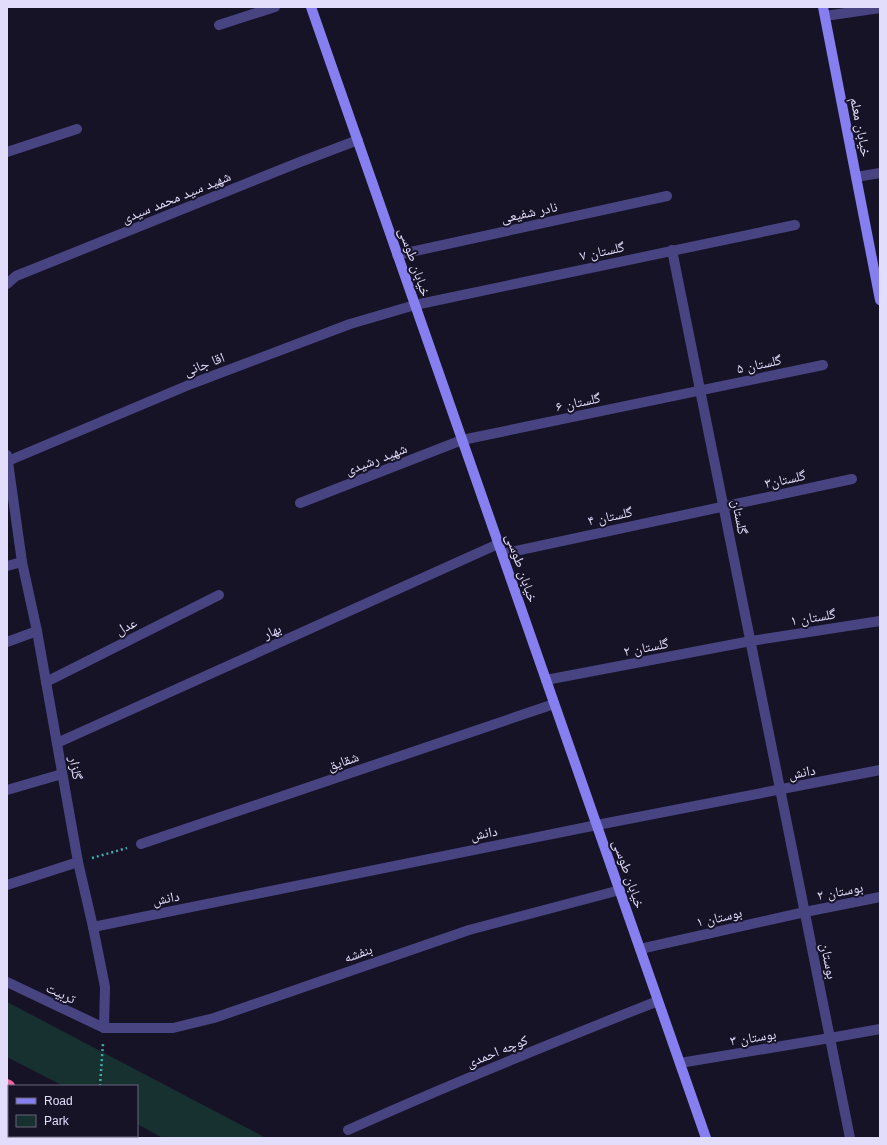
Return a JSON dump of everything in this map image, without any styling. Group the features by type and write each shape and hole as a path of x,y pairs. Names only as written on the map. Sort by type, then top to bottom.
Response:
{"street":[{"path":"219,25 275,7"},
{"name":"خیابان طوسی","path":"311,7 706,1138"},
{"path":"824,12 880,8"},
{"name":"خیابان معلم","path":"824,12 880,300"},
{"path":"7,152 77,129"},
{"name":"شهید سید محمد سیدی","path":"7,284 16,276 358,140"},
{"path":"856,177 880,174"},
{"name":"نادر شفیعی","path":"398,254 667,196"},
{"name":"گلستان ۷","path":"415,305 795,225"},
{"name":"گلستان","path":"672,250 780,790"},
{"name":"اقا جانی","path":"8,458 191,384 350,324 415,305"},
{"name":"گلستان ۵","path":"700,390 823,365"},
{"name":"گلستان ۶","path":"462,440 700,390"},
{"name":"شهید رشیدی","path":"300,503 462,440"},
{"name":"گلزار","path":"8,458 22,562 37,631 78,862 105,987 104,1028"},
{"name":"گلستان۳","path":"724,506 852,479"},
{"name":"گلستان ۴","path":"500,549 724,506"},
{"name":"بهار","path":"57,743 500,549"},
{"path":"7,566 22,562"},
{"name":"عدل","path":"46,682 219,595"},
{"name":"گلستان ۱","path":"751,641 880,621"},
{"path":"7,642 37,631"},
{"name":"گلستان ۲","path":"546,680 751,641"},
{"name":"شقایق","path":"141,844 554,704"},
{"name":"دانش","path":"93,927 597,825 880,770"},
{"path":"7,790 62,774"},
{"name":"بوستان","path":"780,790 850,1138"},
{"path":"7,885 78,862"},
{"name":"بنفشه","path":"104,1028 173,1028 214,1018 469,930 620,890"},
{"name":"بوستان ۲","path":"805,912 880,897"},
{"name":"بوستان ۱","path":"640,949 805,912"},
{"name":"تربیت","path":"7,982 104,1028"},
{"name":"کوچه احمدی","path":"348,1130 457,1082 658,1001"},
{"name":"بوستان ۳","path":"680,1063 880,1029"}],"path":[{"path":"78,862 141,844"},
{"path":"100,1085 104,1028"}],"green space":[{"path":"7,1002 266,1138 163,1138 138,1125 138,1085 61,1085 7,1057"}]}
